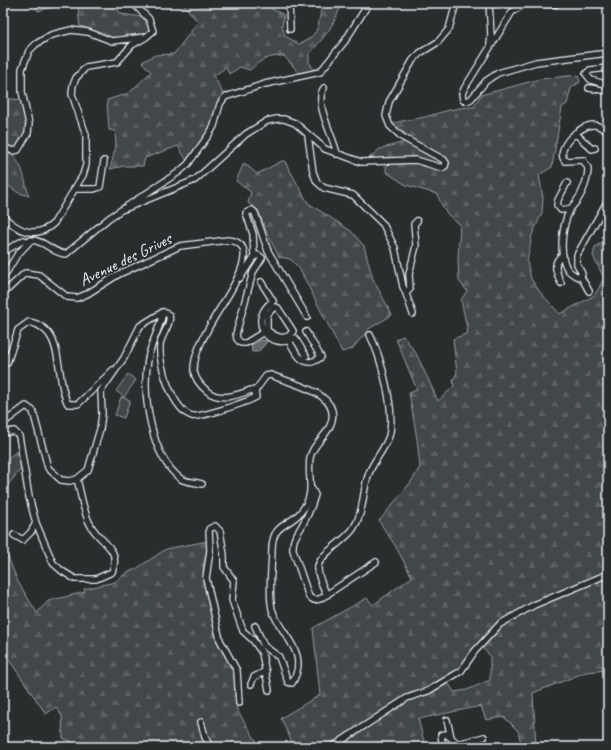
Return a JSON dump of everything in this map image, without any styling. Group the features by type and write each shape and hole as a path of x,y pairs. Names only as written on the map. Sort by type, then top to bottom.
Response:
{"street":[{"path":"3,216 20,230 29,232 48,229 54,223 84,175 86,135 72,94 73,86 79,72 86,67 117,62 132,45 153,31 152,23 133,3"},
{"path":"289,3 290,29"},
{"path":"3,278 17,255 31,240 43,242 62,254 66,254 110,218 179,172 188,164 214,126 216,115 225,97 265,84 320,72 345,41 369,3"},
{"path":"124,209 195,180 246,134 267,121 284,119 295,123 308,136 325,149 361,162 416,160 442,168 446,163 444,160 402,137 390,126 386,116 389,102 413,60 420,53 438,42 449,29 456,3"},
{"path":"489,3 491,35 489,48"},
{"path":"556,4 524,4 512,12 462,94 463,100 467,101 471,99 486,80 498,73 536,62 608,53"},
{"path":"3,147 13,151 18,150 28,133 29,124 22,92 22,69 27,55 36,44 50,35 71,30 88,32 112,41 146,37"},
{"path":"606,83 591,80 586,74 590,70 608,68"},
{"path":"324,88 322,91 321,104 334,141 336,154"},
{"path":"589,88 608,91"},
{"path":"582,277 576,276 570,272 562,255 562,241 570,209 580,196 588,173 585,161 580,159 565,161 561,155 561,150 580,129 592,125 608,132"},
{"path":"575,133 592,149 595,148"},
{"path":"308,136 313,172 317,182 324,188 353,195 383,224 390,235 395,248 405,291 413,314"},
{"path":"74,189 94,189 100,187 104,161"},
{"path":"567,183 557,205 561,210 570,209"},
{"path":"589,291 576,260 577,255 608,200"},
{"path":"255,391 251,390 235,396 222,396 209,393 199,384 194,370 198,349 211,324 254,257 253,234 246,213 252,210 255,212 268,250 307,317"},
{"path":"405,291 407,292 410,289 409,274 416,246 414,224 417,221"},
{"path":"3,252 24,240 28,243"},
{"name":"Avenue des Grives","path":"3,288 7,290 25,273 33,273 39,275 67,297 77,298 87,294 119,274 180,246 228,240 235,241 240,245 244,253 236,284"},
{"path":"254,257 258,255 262,258 253,272 236,334 237,340 241,343 246,343 265,331"},
{"path":"561,283 555,270 557,260 562,255"},
{"path":"261,282 273,301 266,307 262,314 261,324 265,331 275,341 289,341 295,338 306,356"},
{"path":"274,307 278,308 293,331 291,334 283,338 265,331 266,314 274,307"},
{"path":"163,312 169,315 170,318 161,339 160,362 170,390 186,412 197,417 256,397 255,391 266,376 271,374 311,390 325,398 329,405 332,414 330,426 315,446 311,455 309,466 312,489 315,496 311,509 294,537 293,550 309,597 314,600 327,595 376,562"},
{"path":"3,423 26,406 33,410 48,468 61,480 70,481 77,479 88,470 100,429 102,414 101,391 124,358 140,326 163,312"},
{"path":"163,312 161,324 151,344 145,382 146,401 154,433 161,452 169,466 183,480 202,484"},
{"path":"7,363 18,330 29,322 37,324 46,330 51,338 58,355 60,385 64,397 68,404 74,406 78,404 124,358"},
{"path":"289,341 300,359 309,363 315,362 321,358 306,332"},
{"path":"327,595 318,572 320,561 347,538 354,528 362,510 368,474 383,449 389,435 390,407 380,362 370,335"},
{"path":"3,434 14,431 19,436 29,497 36,523 52,563 62,572 75,579 96,579 112,572 115,556 111,548 91,526 77,479"},
{"path":"255,626 264,646 279,657 286,678 290,683 292,683 298,662 296,652 294,646 276,619 271,602 272,545 274,535 277,530 301,512 312,489"},
{"path":"14,535 23,540 36,523"},
{"path":"239,703 237,671 220,640 206,578 210,556 209,529 215,526 220,531 224,555 224,567 234,581 231,596 240,625 245,634 253,640 262,653 269,690"},
{"path":"332,747 407,698 428,691 461,671 475,651 500,624 534,605 608,574"},
{"path":"253,640 260,638"},
{"path":"251,684 254,677 266,672"},
{"path":"447,720 451,737"},
{"path":"201,722 205,737 210,747"},
{"path":"442,741 441,735 446,734 451,737 457,745 466,738 484,737"}],"green space":[{"path":"33,3 67,3 38,11"},
{"path":"77,3 113,3 121,14 143,17 149,25 149,32 147,35 138,34 114,39 105,37 88,28 80,26"},
{"path":"182,3 270,3 272,9 284,15 282,26 285,36 299,44 306,41 315,33 319,23 322,3 342,3 336,18 320,42 309,54 309,62 314,70 299,73 284,56 279,56 262,61 250,70 240,67 229,74 226,67 214,76 224,96 210,129 187,161 178,146 145,158 143,166 124,166 110,169 116,146 115,131 109,130 107,100 129,93 151,72 142,62 155,55 174,54 198,22"},
{"path":"578,75 580,82 571,88 567,104 562,107 552,167 539,175 543,198 542,213 532,235 527,262 531,279 540,292 560,314 595,295 604,278 593,256 595,247 608,238 608,670 586,672 533,693 536,747 522,747 518,731 504,717 486,720 481,706 418,719 425,745 421,747 294,747 281,718 320,695 313,628 367,598 373,605 412,577 396,547 379,521 411,482 420,467 409,393 417,390 396,339 403,336 416,353 438,401 454,386 453,380 457,373 453,339 468,333 461,300 467,291 459,281 458,259 460,224 451,218 437,194 406,185 386,172 386,158 368,159 380,149 404,142 409,137 394,123 455,109 474,107 481,95 540,79","holes":["478,643 490,656 490,680 467,690 454,692 445,678 459,669"]},
{"path":"3,98 22,100 27,131 16,148 10,147 3,143"},
{"path":"4,151 11,154 16,159 22,169 29,196 17,192 3,182"},
{"path":"284,160 308,203 351,231 364,246 373,279 392,315 370,328 352,349 342,352 299,268 290,259 279,257 266,231 258,210 248,203 251,192 236,181 244,163 257,174"},
{"path":"128,374 136,380 124,397 116,391"},
{"path":"121,397 130,400 124,418 115,415"},
{"path":"18,450 21,469 3,491 3,462"},
{"path":"208,541 203,571 217,640 234,667 237,710 260,747 71,747 72,742 63,738 62,716 56,707 46,714 3,651 3,553 8,557 18,582 37,613 48,601 85,592 84,589 115,582 126,573 136,569 166,549"}],"shaded area":[{"path":"261,340 268,341 258,352 252,352 251,345"}]}
